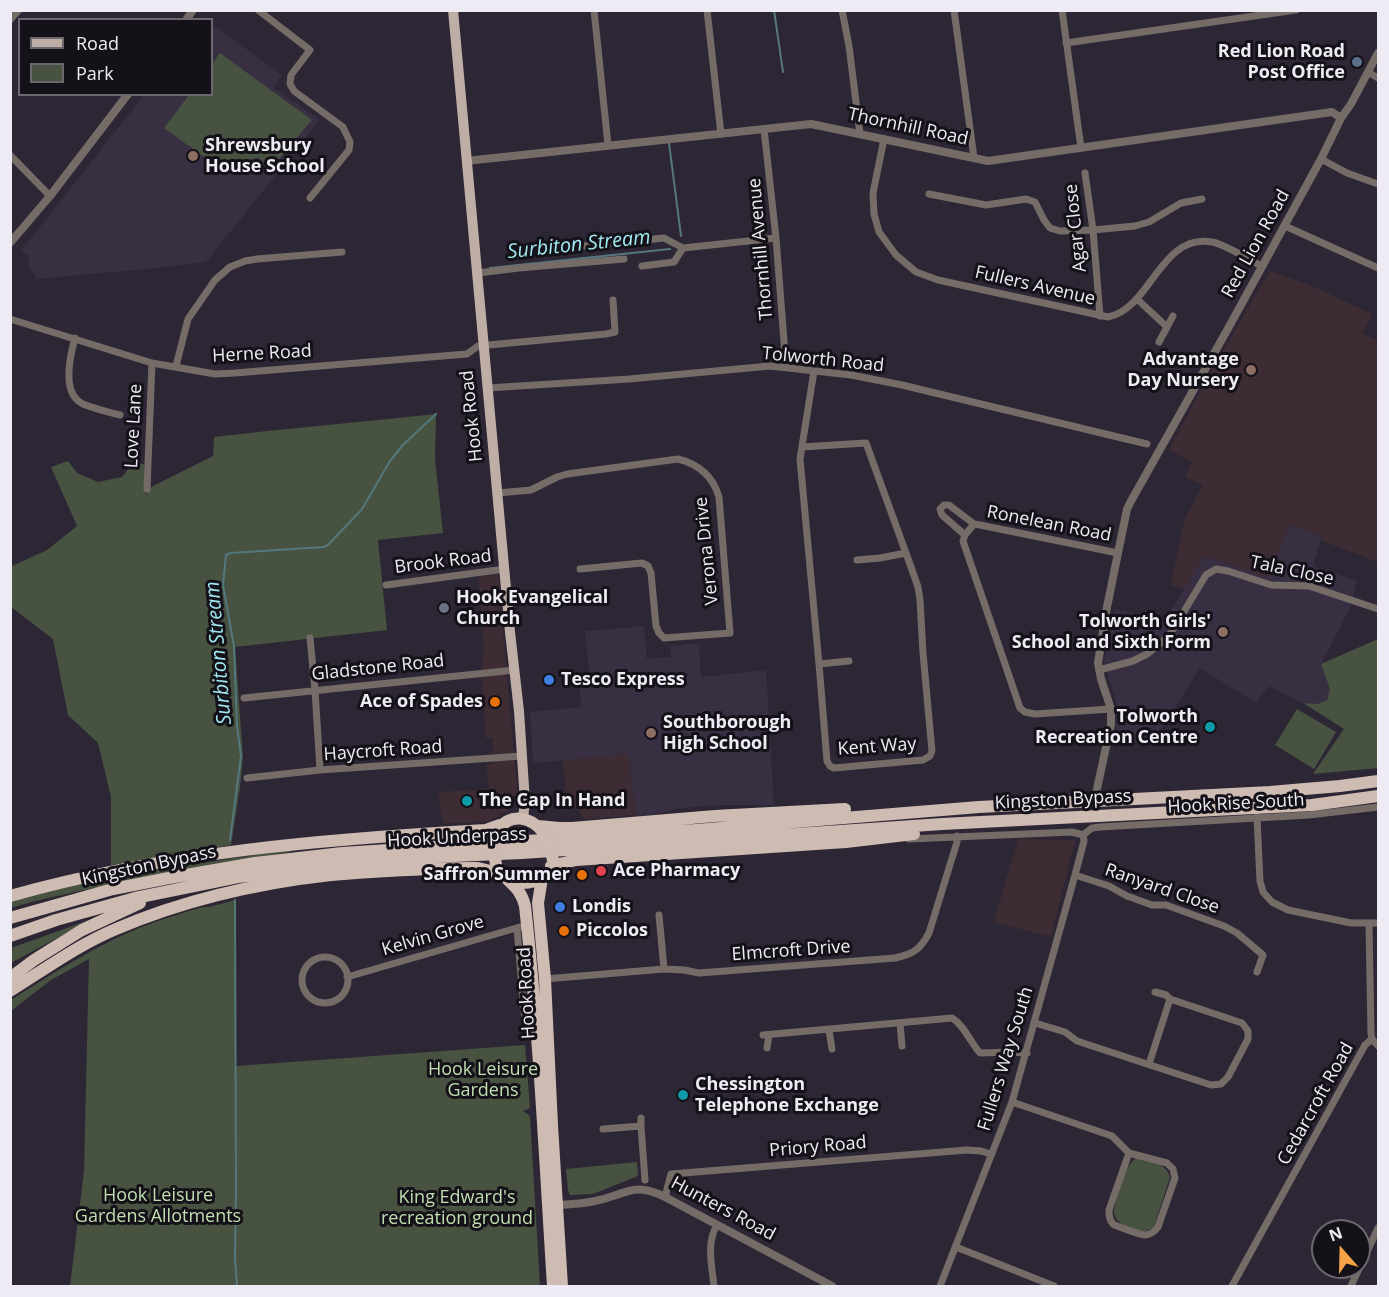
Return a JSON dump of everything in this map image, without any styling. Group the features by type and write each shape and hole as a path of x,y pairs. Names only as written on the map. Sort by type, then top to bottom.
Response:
{"highway":[{"name":"Kingston Bypass","path":"760,824 1096,800 1270,792 1378,781"},
{"name":"Kingston Bypass","path":"749,837 1312,805 1378,796"},
{"path":"541,829 833,810 972,808"},
{"path":"10,991 72,951 115,929 155,913 199,900 268,884 331,875 468,868 501,872 517,884 534,882 542,878 552,863 551,850 541,829 523,818 507,821 497,830 493,849 501,872 521,894 525,906 522,927 539,979"},
{"path":"552,863 846,842 1019,820"},
{"name":"Hook Underpass","path":"297,858 760,824"},
{"path":"10,896 114,872 238,850 317,842 497,830"},
{"name":"Hook Underpass","path":"169,891 238,877 347,863 749,837"},
{"name":"Kingston Bypass","path":"10,918 123,887 244,865 297,858"},
{"name":"Hook Road","path":"542,878 538,893 539,979 562,1287"},
{"path":"10,936 99,907 169,891"},
{"path":"10,978 82,930 169,891"},
{"name":"Hook Road","path":"539,979 535,1019 553,1287"}],"main road":[{"name":"Hook Road","path":"453,10 515,670 525,802 523,818"}],"street":[{"path":"10,20 19,10"},
{"path":"258,10 310,50 291,75 290,84 294,92 343,127 350,142 349,150 310,198"},
{"path":"594,10 608,145"},
{"path":"707,10 721,134"},
{"path":"842,10 860,134"},
{"path":"954,10 974,158"},
{"path":"1062,10 1081,148"},
{"path":"1066,43 1296,10"},
{"name":"Red Lion Road","path":"1099,670 1103,628 1128,506 1285,226 1341,118 1378,53"},
{"path":"1368,72 1378,78"},
{"path":"10,243 50,196 126,96"},
{"name":"Thornhill Road","path":"466,161 811,124 988,161 1332,112 1341,118"},
{"name":"Thornhill Avenue","path":"764,129 776,238 786,367"},
{"name":"Fullers Avenue","path":"884,139 873,193 874,214 879,232 896,255 915,272 938,280 1100,316 1115,316 1125,312 1137,299 1162,265 1180,249 1196,242 1220,244 1262,266"},
{"path":"10,156 50,196"},
{"path":"1321,159 1378,184"},
{"name":"Agar Close","path":"1085,173 1093,230 1100,316"},
{"path":"929,194 986,205 1026,199 1035,202 1050,228 1060,231 1135,226 1149,222 1181,203 1202,200"},
{"path":"1285,226 1378,268"},
{"path":"554,249 664,238 683,248 776,238"},
{"path":"642,266 674,262 683,248"},
{"path":"176,366 188,319 215,280 230,267 258,259 342,252"},
{"path":"477,273 624,259"},
{"path":"1137,299 1167,327"},
{"name":"Herne Road","path":"10,319 152,363 215,374 468,354 478,346 615,332 613,300"},
{"path":"1159,342 1173,316"},
{"path":"75,338 69,359 69,378 73,395 81,404 120,415"},
{"name":"Love Lane","path":"147,489 152,363"},
{"name":"Tolworth Road","path":"488,388 629,379 763,366 786,367 851,375 903,385 1147,444"},
{"name":"Kent Way","path":"802,447 866,443 918,587 932,751 930,756 923,760 834,768 827,761 800,459 814,371"},
{"name":"Verona Drive","path":"498,493 531,490 567,474 678,459 691,462 713,482 719,497 730,633 664,638 656,626 651,573 648,566 642,563 580,569"},
{"name":"Ronelean Road","path":"965,535 942,515 940,509 944,505 949,505 974,524 1118,553"},
{"name":"Ronelean Road","path":"974,524 963,541 1020,708 1025,712 1035,714 1111,709"},
{"path":"857,560 906,553"},
{"name":"Brook Road","path":"386,585 505,569"},
{"name":"Tala Close","path":"1099,670 1133,661 1160,645 1171,633 1206,575 1216,569 1271,585 1309,586 1378,609"},
{"path":"310,638 320,770"},
{"path":"819,664 849,662"},
{"name":"Gladstone Road","path":"244,698 515,670"},
{"path":"1096,800 1111,724 1111,709 1099,670"},
{"name":"Haycroft Road","path":"247,778 320,770 522,756"},
{"name":"Hook Rise South","path":"846,842 1072,832 1083,835 1092,828 1309,815 1378,807"},
{"path":"1257,817 1260,880 1263,892 1272,902 1288,910 1351,923 1378,923"},
{"name":"Fullers Way South","path":"940,1287 1012,1102 1076,875 1084,841 1083,835"},
{"name":"Elmcroft Drive","path":"539,979 664,969 699,973 895,958 907,955 916,951 929,933 957,836"},
{"name":"Ranyard Close","path":"1076,875 1109,886 1127,896 1152,905 1166,905 1224,926 1237,933 1263,955 1257,972"},
{"path":"658,915 664,969"},
{"name":"Cedarcroft Road","path":"1232,1287 1365,1045 1372,1039 1369,924"},
{"path":"522,927 524,1013 525,1017 535,1019"},
{"name":"Kelvin Grove","path":"347,976 522,927"},
{"name":"Ranyard Close","path":"1230,940 1237,933"},
{"path":"328,957 339,962 347,976 347,985 342,995 336,1000 325,1003 317,1002 308,996 302,982 305,969 310,963 320,958 328,957"},
{"path":"1035,1023 1065,1032 1077,1041 1211,1085 1221,1084 1228,1077 1248,1039 1248,1031 1242,1023 1155,992"},
{"path":"1149,1064 1170,999"},
{"path":"767,1048 766,1035 952,1018 958,1022 980,1053 1027,1053"},
{"path":"900,1023 902,1046"},
{"path":"830,1030 832,1049"},
{"path":"1372,1039 1378,1046"},
{"path":"1012,1102 1112,1136 1129,1153 1167,1163 1173,1169 1175,1178 1158,1227 1149,1234 1144,1235 1115,1225 1109,1216 1108,1210 1129,1153"},
{"path":"603,1128 641,1122 645,1180 643,1190"},
{"name":"Priory Road","path":"665,1197 671,1174 967,1150 981,1150 991,1154"},
{"path":"645,1180 654,1177"},
{"name":"Hunters Road","path":"557,1205 597,1201 634,1189 648,1190 832,1287"},
{"path":"714,1287 710,1244 717,1226"},
{"path":"1351,1287 1378,1228"},
{"path":"956,1247 1054,1287"}],"shaded area":[{"name":"Shrewsbury House School","path":"213,25 282,75 273,87 320,120 206,262 36,279 35,274 28,268 29,256 21,251 143,96 213,96"},
{"path":"1270,271 1312,286 1372,314 1362,333 1378,341 1378,562 1322,541 1322,536 1290,525 1267,577 1204,556 1185,589 1171,585 1185,518 1203,485 1185,477 1192,462 1169,450 1214,366"},
{"name":"Tolworth Girls' School and Sixth Form","path":"1289,525 1322,536 1313,566 1357,581 1350,608 1321,664 1330,689 1327,700 1317,704 1303,703 1269,686 1256,703 1200,668 1151,745 1112,736 1117,721 1116,701 1104,662 1114,609 1165,620 1204,556 1267,577"},
{"path":"498,574 518,800 510,809 488,822 443,823 438,792 489,789 486,765 494,763 493,738 486,738 481,675 484,649 478,577"},
{"name":"Southborough High School","path":"644,626 647,659 671,657 670,646 699,644 701,677 766,670 774,805 680,808 638,816 636,815 628,754 533,763 530,712 581,707 580,688 591,687 585,631"},
{"path":"628,754 636,815 584,819 578,809 570,804 568,793 566,793 563,760"},
{"path":"1018,839 1075,840 1051,937 994,922"}],"green space":[{"path":"220,53 312,120 272,167 258,158 233,163 226,173 164,128 188,96 213,96 213,63"},
{"path":"436,414 435,459 443,533 378,540 387,630 235,647 243,757 231,845 111,865 111,797 98,743 68,715 53,639 11,607 10,567 47,550 77,526 51,467 68,461 77,473 98,482 122,477 133,463 144,464 146,497 147,489 213,456 214,437"},
{"path":"1378,639 1378,768 1313,774 1344,729 1303,703 1317,704 1327,700 1330,689 1321,664"},
{"path":"1297,709 1336,732 1314,769 1275,745"},
{"path":"289,850 290,852 55,896 11,908 10,901 71,886 168,868"},
{"path":"235,900 236,1066 525,1045 530,1108 523,1111 530,1116 540,1286 70,1286 84,1171 89,959 51,980 11,1011 11,1000 80,957 123,935 173,916"},
{"path":"92,919 11,963 11,948"},
{"path":"1136,1158 1161,1165 1170,1177 1154,1227 1145,1232 1120,1223 1114,1210 1125,1174"},
{"path":"637,1162 638,1176 593,1194 570,1195 566,1169"}],"waterway":[{"name":"Surbiton Stream","path":"774,10 783,72"},
{"name":"Surbiton Stream","path":"669,143 681,236"},
{"name":"Surbiton Stream","path":"490,268 670,249"},
{"name":"Surbiton Stream","path":"230,840 241,756 237,726 234,646 223,585 226,555 328,545 362,509 390,461 403,445 436,414"},
{"name":"Surbiton Stream","path":"235,900 235,1259 237,1286"}],"place":[{"name":"Red Lion Road Post Office","path":"1357,62"},
{"name":"Shrewsbury House School","path":"193,156"},
{"name":"Advantage Day Nursery","path":"1251,370"},
{"name":"Hook Evangelical Church","path":"444,608"},
{"name":"Tolworth Girls' School and Sixth Form","path":"1223,632"},
{"name":"Tesco Express","path":"549,680"},
{"name":"Ace of Spades","path":"495,702"},
{"name":"Tolworth Recreation Centre","path":"1210,727"},
{"name":"Southborough High School","path":"651,733"},
{"name":"The Cap In Hand","path":"467,801"},
{"name":"Ace Pharmacy","path":"601,871"},
{"name":"Saffron Summer","path":"582,875"},
{"name":"Londis","path":"560,907"},
{"name":"Piccolos","path":"564,931"},
{"name":"Chessington Telephone Exchange","path":"683,1095"}],"park label":[{"name":"Hook Leisure Gardens","path":"483,1080"},
{"name":"Hook Leisure Gardens Allotments","path":"158,1206"},
{"name":"King Edward's recreation ground","path":"457,1208"}]}
